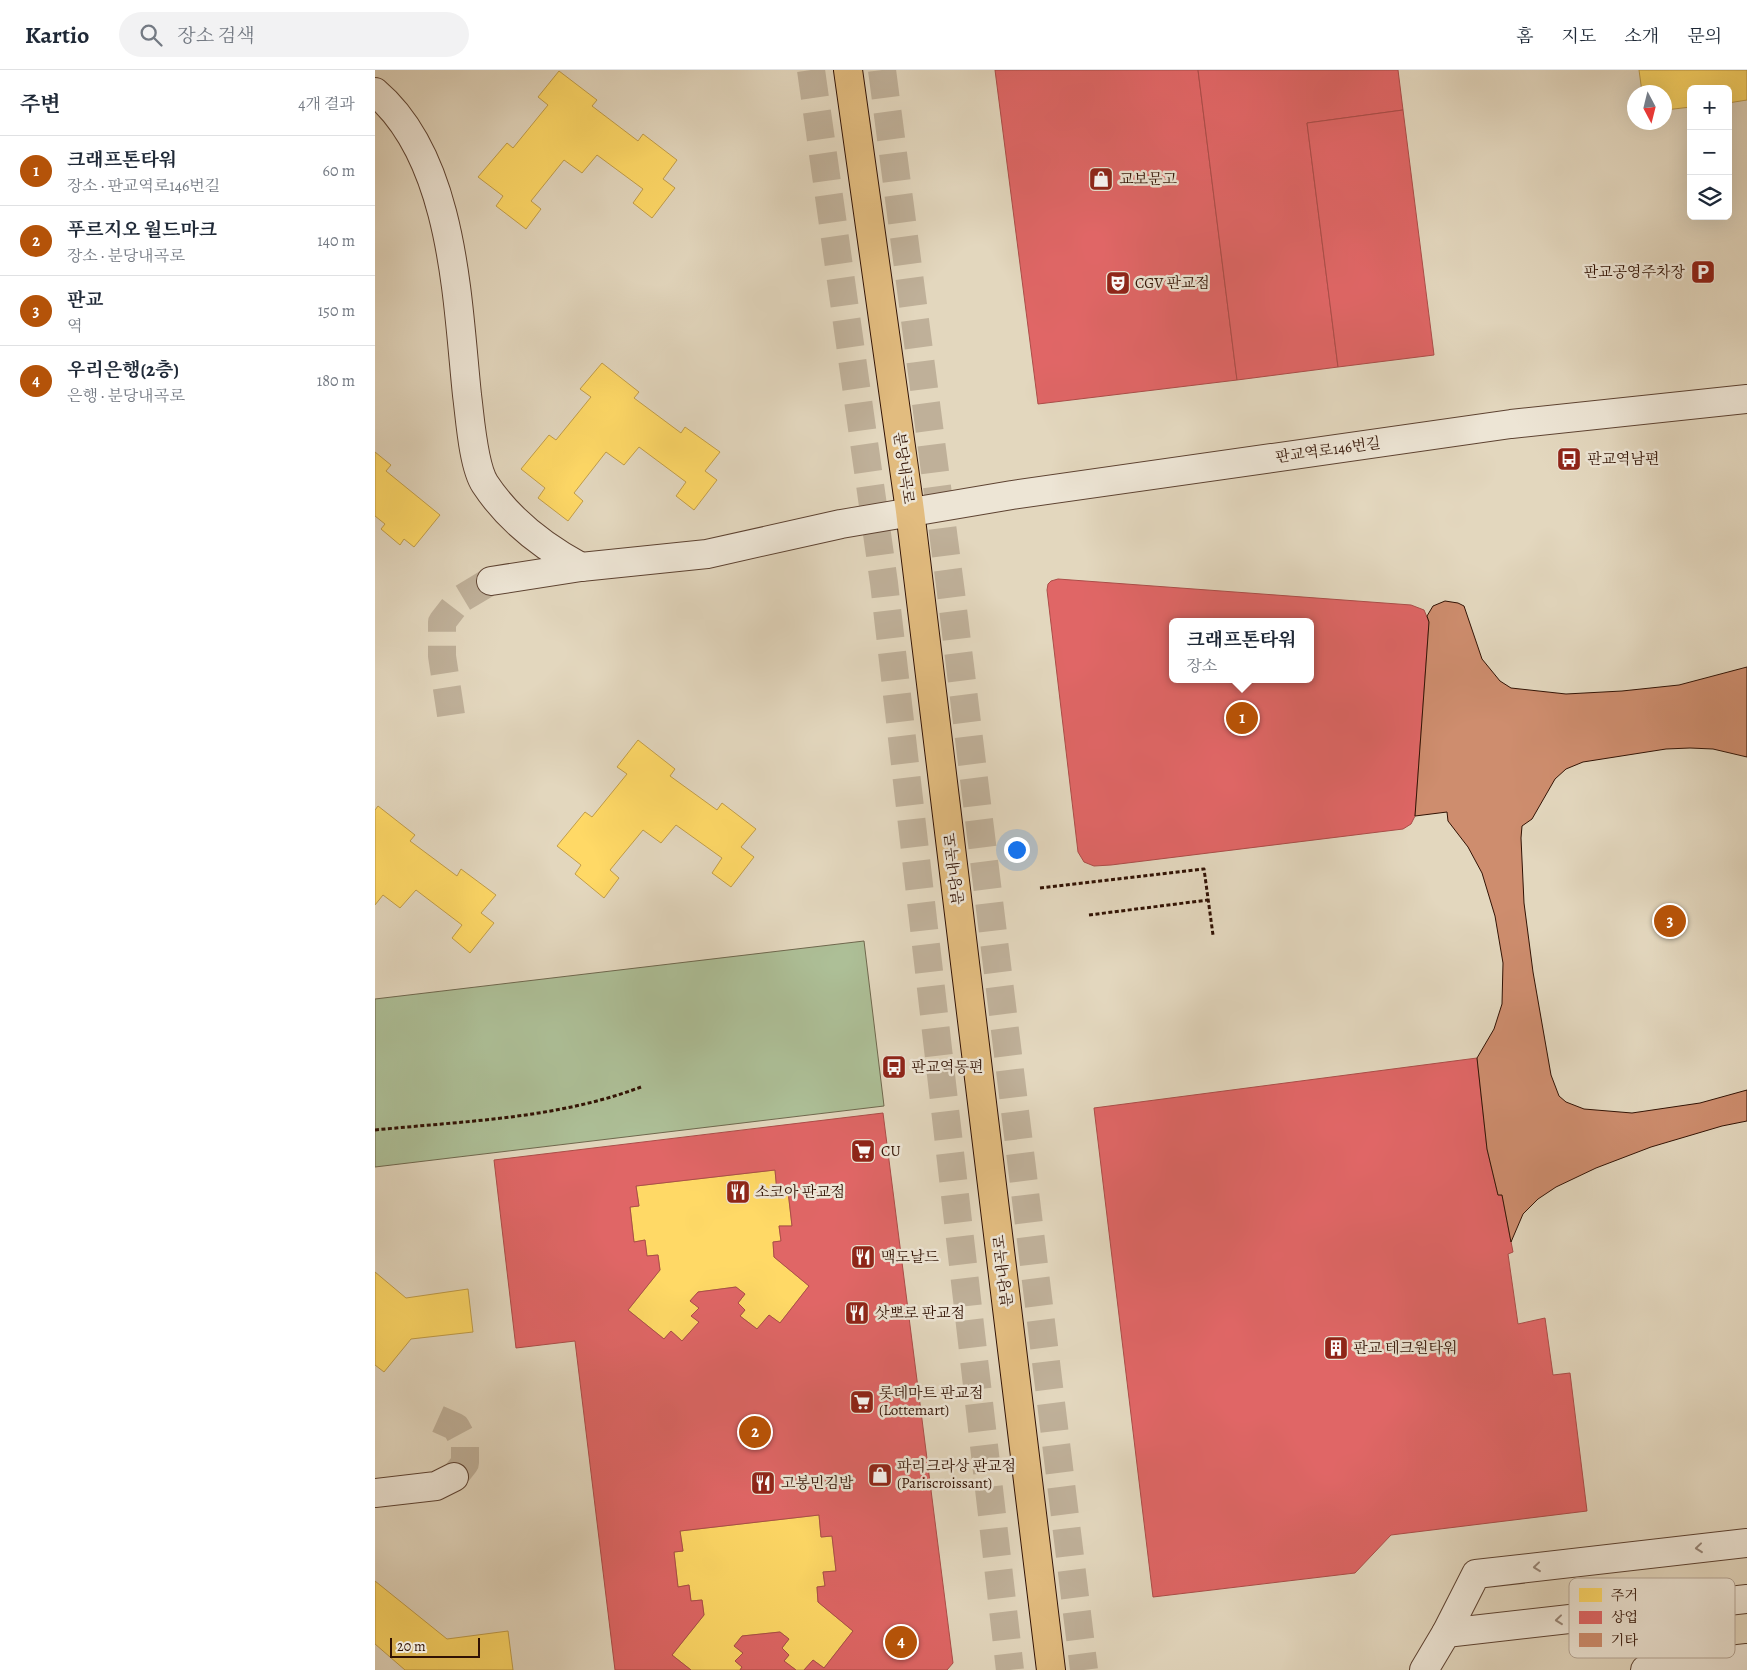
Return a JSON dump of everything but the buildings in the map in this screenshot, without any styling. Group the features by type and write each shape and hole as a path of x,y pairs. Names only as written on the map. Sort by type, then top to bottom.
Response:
{"main road":[{"name":"분당내곡로","path":"848,70 910,511 1051,1670"}],"street":[{"path":"375,92 387,102 416,144 438,197 452,262 472,443 484,483 519,523 553,552 581,567"},
{"name":"판교역로146번길","path":"491,581 581,567 707,554 910,511 1511,424 1747,399"},
{"path":"375,1493 436,1486 454,1477"},
{"path":"1424,1670 1476,1574 1747,1543"},
{"path":"1446,1632 1569,1619"},
{"path":"1645,1670 1747,1658"}],"path":[{"path":"1040,888 1204,869 1213,935"},
{"path":"1089,915 1208,900"},
{"path":"375,1130 543,1113 614,1097 641,1087"}],"green space":[{"path":"864,941 884,1106 375,1167 375,999"}],"tunnel":[{"path":"811,70 884,583 1010,1670"},
{"path":"882,70 951,593 1084,1670"},
{"path":"451,715 442,656 442,622 459,600 491,581"},
{"path":"438,1419 456,1427 465,1444 465,1463 454,1477"}],"place":[{"name":"교보문고","path":"1101,179"},
{"name":"판교공영주차장","path":"1703,272"},
{"name":"CGV 판교점","path":"1118,283"},
{"name":"판교역남편","path":"1569,459"},
{"name":"크래프톤타워","path":"1242,718"},
{"name":"판교","path":"1670,921"},
{"name":"판교역동편","path":"894,1067"},
{"name":"CU","path":"863,1151"},
{"name":"소코아 판교점","path":"738,1192"},
{"name":"맥도날드","path":"863,1257"},
{"name":"삿뽀로 판교점","path":"857,1313"},
{"name":"판교 테크원타워","path":"1336,1348"},
{"name":"롯데마트 판교점 (Lottemart)","path":"862,1402"},
{"name":"푸르지오 월드마크","path":"755,1432"},
{"name":"파리크라상 판교점 (Pariscroissant)","path":"880,1475"},
{"name":"고봉민김밥","path":"763,1483"},
{"name":"우리은행(2층)","path":"901,1642"}]}
